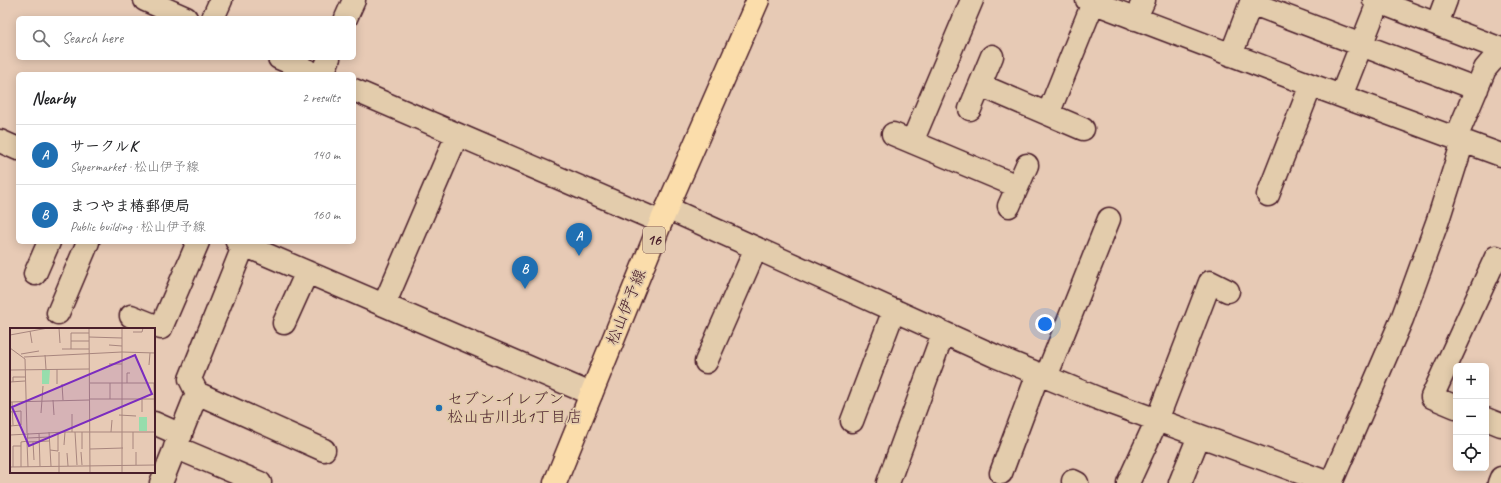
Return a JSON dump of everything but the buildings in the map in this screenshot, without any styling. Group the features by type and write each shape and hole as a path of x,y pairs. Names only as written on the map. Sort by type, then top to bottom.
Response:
{"main road":[{"name":"松山伊予線","path":"555,483 664,215 758,0"}],"street":[{"path":"145,0 181,16"},
{"path":"214,16 221,0"},
{"path":"347,16 354,0"},
{"path":"972,0 903,138 1013,196 1027,165"},
{"path":"1437,24 1446,0"},
{"path":"1048,114 1090,1 1140,10 1231,55 1501,155"},
{"path":"1231,55 1251,1 1477,89"},
{"path":"356,91 457,135 664,215 756,248 1042,376 1199,436 1330,483 1402,320 1438,220 1460,140 1477,89 1485,70 1498,57 1437,24 1378,1 1341,96"},
{"path":"970,109 992,56"},
{"path":"284,60 311,72"},
{"path":"324,72 328,60"},
{"path":"980,85 1083,129"},
{"path":"1268,195 1311,85"},
{"path":"384,305 457,135"},
{"path":"0,141 16,148"},
{"path":"1001,473 1042,376 1100,228"},
{"path":"35,274 48,244"},
{"path":"58,313 87,244"},
{"path":"131,316 161,328 197,244"},
{"path":"242,244 190,379 197,393 324,450"},
{"path":"244,244 591,394"},
{"path":"706,362 756,248"},
{"path":"1453,406 1432,397 1496,257 1501,258"},
{"path":"284,323 307,272"},
{"path":"1128,483 1157,420 1210,282 1228,291"},
{"path":"852,421 894,310"},
{"path":"888,483 943,333"},
{"path":"161,483 197,393"},
{"path":"1489,420 1501,425"},
{"path":"155,424 178,441 260,483"},
{"path":"1180,483 1199,436"},
{"path":"1499,483 1501,478"}],"place":[{"name":"サークルK","path":"579,256"},
{"name":"まつやま椿郵便局","path":"525,289"},
{"name":"セブン-イレブン 松山古川北1丁目店","path":"439,408"}]}
